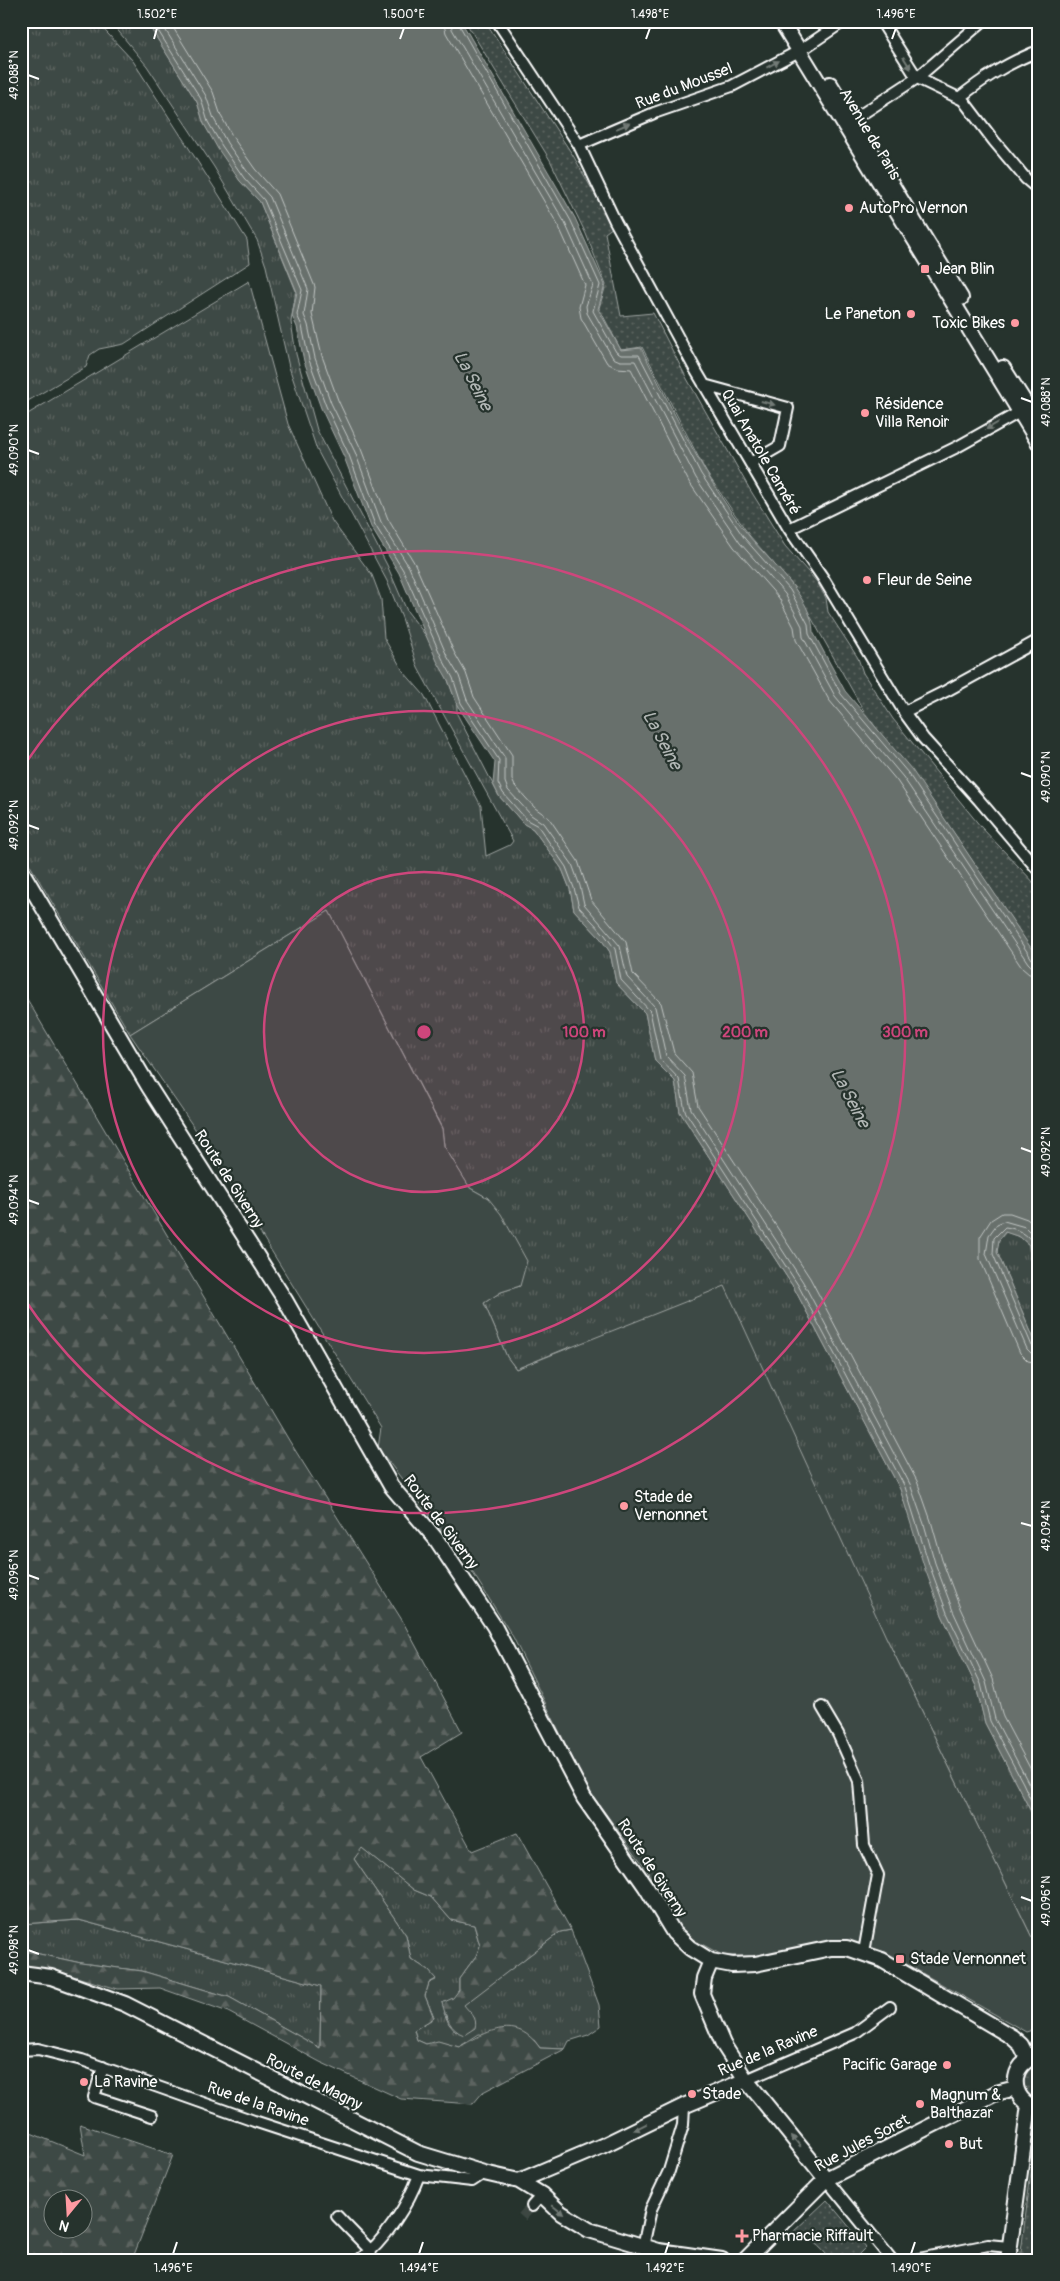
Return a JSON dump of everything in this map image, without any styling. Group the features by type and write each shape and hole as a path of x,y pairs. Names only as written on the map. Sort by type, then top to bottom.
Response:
{"main road":[{"name":"Avenue de Paris","path":"781,21 803,48 1024,410 1039,443"},
{"name":"Avenue de Paris","path":"792,21 803,48"},
{"name":"Avenue de Paris","path":"1024,410 1039,425"},
{"name":"Route de Giverny","path":"21,870 149,1087 285,1300 391,1486 436,1539 494,1626 584,1798 646,1887 674,1933 690,1948 711,1961"},
{"path":"826,2179 746,2080 723,2044 702,1994 704,1978 711,1961 732,1965 755,1964 830,1948 847,1948 864,1952 882,1960 1012,2037 1021,2045 1033,2058 1017,2073 1016,2088 1022,2100 1034,2107 1008,2253"},
{"name":"Route de Magny","path":"21,1973 51,1977 125,2004 418,2153 484,2173 519,2181"},
{"name":"Rue de la Ravine","path":"519,2181 602,2146 684,2106 746,2080"},
{"name":"Rue Jules Soret","path":"745,2260 826,2179 996,2093 1016,2088"},
{"path":"519,2181 542,2196 561,2213 589,2230 659,2251 722,2260"}],"street":[{"name":"Quai Anatole Caméré","path":"497,21 578,146 615,221 704,384 752,462 789,529 823,578 904,712 923,738 1039,871"},
{"name":"Rue du Moussel","path":"578,146 654,113 732,86 803,48 844,21"},
{"path":"881,21 916,78 963,100 1026,179 1039,190"},
{"path":"848,123 916,78 983,21"},
{"path":"958,98 985,77 1011,62 1033,53 1039,64"},
{"path":"704,384 788,408 780,446 752,462"},
{"path":"789,529 957,447 1024,410"},
{"path":"904,712 1039,640"},
{"path":"822,1707 838,1734 859,1782 864,1845 878,1875 864,1952"},
{"name":"Rue de la Ravine","path":"746,2080 855,2033 890,2007"},
{"name":"Rue de la Ravine","path":"21,2050 38,2049 103,2067 254,2122 419,2175 472,2182 479,2179 484,2173"},
{"path":"103,2067 94,2097 152,2116"},
{"path":"644,2247 651,2209 669,2171 683,2126 684,2106"},
{"path":"359,2260 371,2252 406,2202 414,2189 419,2175"},
{"path":"826,2179 892,2260"},
{"path":"532,2206 542,2196"},
{"path":"337,2216 371,2252"},
{"path":"914,2260 988,2245 1008,2253"}],"green space":[{"path":"21,21 96,21 133,61 219,195 247,240 250,263 124,344 99,349 90,355 86,367 21,405"},
{"path":"110,21 146,21 197,102 204,124 240,181 260,202 296,291 291,322 296,354 317,430 387,565 407,611 427,637 448,680 457,705 457,714 499,796 524,824 533,829 562,869 570,889 574,910 601,939 610,952 616,983 645,1013 655,1061 675,1081 680,1112 794,1288 900,1489 942,1615 976,1686 985,1723 1039,1827 1039,1952 886,1637 572,1346 516,1369 507,1357 484,1303 501,1292 520,1286 488,1198 470,1188 444,1146 442,1128 329,911 130,1034 21,850 21,418 249,281 288,424 332,521 372,575 381,599 384,638 403,671 424,695 481,806 486,856 510,845 513,841 418,668 402,618 387,581 317,450 289,367 266,266 257,240 214,167 147,66"},
{"path":"465,21 485,21 574,157 613,227 605,233 621,316 653,313 686,377 749,488 785,546 817,582 826,598 828,612 858,658 863,673 893,719 981,827 1039,888 1039,963 933,802 865,713 794,587 749,535 706,472 642,347 621,350 599,308 606,285 586,234 550,160"},
{"name":"Stade de Vernonnet","path":"329,911 442,1129 444,1146 470,1188 488,1198 501,1214 527,1261 520,1286 501,1292 484,1303 507,1357 516,1369 725,1286 886,1637 1039,1952 1039,2028 1026,2032 885,1952 835,1941 753,1957 722,1955 694,1940 674,1920 645,1867 587,1788 513,1637 468,1565 378,1448 381,1428 204,1142 130,1034"},
{"path":"21,989 290,1442 402,1620 462,1732 421,1757 472,1851 517,1833 571,1930 560,1932 464,2005 473,2015 476,2024 475,2028 464,2035 452,2026 442,2003 453,1998 459,1990 459,1979 476,1956 480,1946 474,1925 451,1920 431,1897 414,1890 362,1848 354,1859 406,1935 411,1959 428,1970 436,1979 429,1983 425,1996 434,2018 414,2030 417,2040 426,2044 438,2041 459,2047 491,2031 511,2029 521,2031 540,2048 565,2049 483,2092 473,2104 401,2099 320,2062 228,2012 160,1988 118,1989 52,1970 21,1965 21,1950 81,1963 142,1971 229,1997 320,2048 321,1986 79,1920 21,1924"},
{"path":"1006,1232 1020,1237 1029,1245 1030,1259 1039,1275 1039,1351 997,1252 999,1240"},
{"path":"361,1847 414,1890 431,1897 451,1920 474,1925 480,1946 476,1956 459,1979 459,1990 444,2013 449,2024 456,2032 463,2005 560,1932 571,1930 599,2005 601,2026 588,2035 569,2041 565,2049 540,2048 534,2040 479,2034 459,2047 438,2042 426,2044 417,2040 414,2030 434,2018 425,1996 429,1983 436,1980 428,1970 411,1959 406,1935 354,1859"},
{"path":"79,1920 321,1986 320,2048 229,1997 142,1971 81,1963 21,1950 21,1924"},
{"path":"1039,2063 1039,2101 1027,2093 1023,2082 1027,2071"},
{"path":"1039,2123 1039,2260 1020,2260 1037,2124"},
{"path":"80,2124 173,2155 132,2260 21,2260 21,2129 85,2155"},
{"path":"827,2200 866,2247 853,2260 831,2260 814,2243 792,2233"}],"water":[{"name":"La Seine","path":"146,21 461,21 575,218 605,285 598,309 621,350 641,348 690,445 718,492 749,536 798,593 806,606 813,632 845,691 912,770 1039,960 1039,1275 1030,1259 1029,1245 1020,1237 1005,1232 999,1240 997,1252 1039,1351 1039,1827 985,1723 976,1686 942,1615 924,1566 900,1489 794,1288 680,1112 675,1081 655,1061 645,1013 616,983 610,952 601,939 574,910 570,889 562,869 533,829 524,824 499,796 493,784 495,762 457,705 448,680 437,661 399,573 371,527 344,457 321,408 304,361 297,327 292,316 297,292 260,202 240,181 218,149 204,124 197,102"}],"tunnel":[{"path":"522,2217 532,2206"}],"place":[{"name":"AutoPro Vernon","path":"849,208"},
{"name":"Jean Blin","path":"925,269"},
{"name":"Le Paneton","path":"911,314"},
{"name":"Toxic Bikes","path":"1015,323"},
{"name":"Résidence Villa Renoir","path":"865,413"},
{"name":"Fleur de Seine","path":"867,580"},
{"name":"Stade de Vernonnet","path":"624,1506"},
{"name":"Stade Vernonnet","path":"900,1959"},
{"name":"Pacific Garage","path":"947,2065"},
{"name":"La Ravine","path":"84,2082"},
{"name":"Stade","path":"692,2094"},
{"name":"Magnum & Balthazar","path":"920,2104"},
{"name":"But","path":"949,2144"},
{"name":"Pharmacie Riffault","path":"742,2236"}]}
